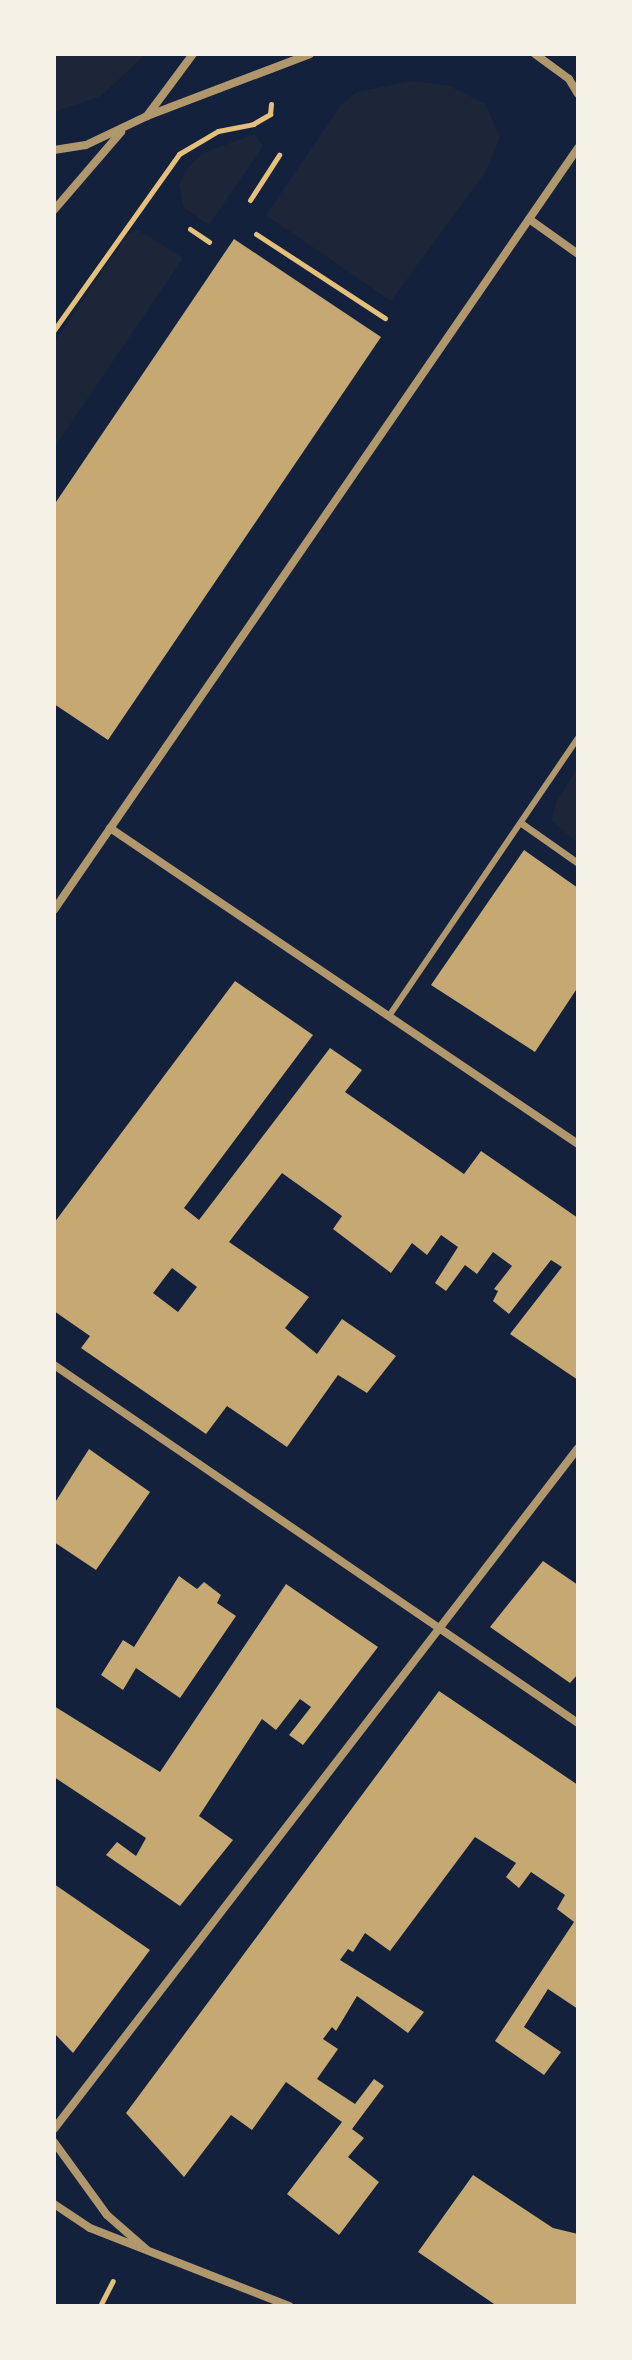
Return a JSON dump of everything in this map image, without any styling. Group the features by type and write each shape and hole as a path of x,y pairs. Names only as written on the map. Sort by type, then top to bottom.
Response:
{"street":[{"path":"147,116 193,54"},
{"path":"54,150 86,145 147,116 310,54"},
{"path":"535,54 569,79 578,94"},
{"path":"54,210 98,153 129,125"},
{"path":"54,910 578,148"},
{"path":"529,219 578,254"},
{"path":"521,823 578,863"},
{"path":"110,828 578,1144"},
{"path":"54,1365 578,1723"},
{"path":"54,2129 578,1448"},
{"path":"54,2142 107,2215 153,2255"},
{"path":"54,2204 90,2228 289,2306"}],"lane":[{"path":"389,1016 578,738"}],"path":[{"path":"54,330 179,154 218,131 253,124 270,114 272,98"},
{"path":"250,200 279,155"},
{"path":"190,229 209,242"},
{"path":"256,234 385,318"},
{"path":"100,2306 113,2281"}],"shaded area":[{"path":"54,54 146,54 101,96 54,112"},
{"path":"412,81 450,86 485,104 500,137 486,171 391,301 266,215 341,105 357,92"},
{"path":"255,134 263,146 209,225 184,208 179,185 186,170 203,153"},
{"path":"138,230 183,258 54,448 54,343 128,234"},
{"path":"578,768 578,843 552,821 556,802"}],"building":[{"path":"234,239 381,337 108,740 54,704 54,505"},
{"path":"524,850 578,888 578,987 535,1052 431,985"},
{"path":"235,981 313,1035 184,1208 199,1220 330,1048 362,1070 345,1092 464,1174 481,1151 578,1218 578,1380 510,1334 562,1267 551,1260 509,1314 493,1301 498,1291 494,1289 512,1266 493,1252 477,1274 465,1265 446,1291 435,1283 458,1247 441,1235 427,1255 412,1243 391,1273 333,1229 342,1216 282,1173 229,1242 309,1297 285,1328 317,1354 342,1319 396,1356 367,1393 338,1375 287,1447 227,1406 206,1434 81,1348 90,1336 54,1311 54,1223","holes":["172,1268 197,1287 178,1312 153,1293"]},
{"path":"89,1449 150,1492 96,1570 54,1542 54,1504"},
{"path":"543,1561 578,1585 578,1674 570,1683 490,1627"},
{"path":"179,1576 197,1589 204,1582 221,1595 217,1603 236,1616 180,1698 136,1668 123,1690 101,1675 123,1640 134,1647"},
{"path":"286,1584 378,1647 303,1745 289,1735 311,1707 300,1699 276,1730 262,1719 199,1816 233,1840 180,1906 106,1855 117,1842 136,1856 146,1838 54,1777 54,1706 160,1772"},
{"path":"439,1691 578,1785 578,2009 548,1989 524,2027 561,2052 544,2075 495,2041 574,1922 557,1909 565,1895 531,1872 519,1888 506,1877 516,1863 475,1837 390,1951 365,1933 353,1952 348,1949 340,1960 424,2012 408,2033 357,1996 336,2031 332,2027 323,2039 338,2049 317,2079 355,2104 374,2079 384,2086 352,2129 364,2138 348,2157 379,2182 339,2235 287,2194 342,2122 286,2082 252,2130 231,2115 184,2177 126,2113"},
{"path":"54,1884 150,1950 73,2053 54,2033"},
{"path":"473,2175 553,2228 578,2234 578,2306 497,2306 418,2252"}]}
